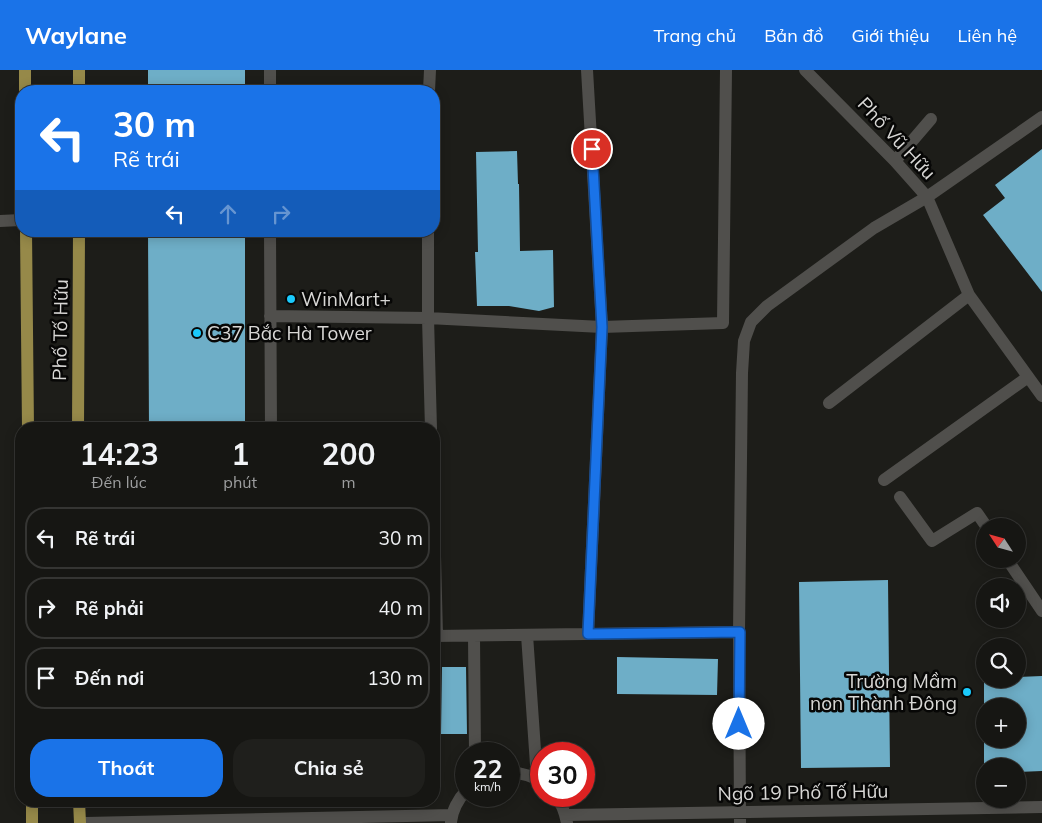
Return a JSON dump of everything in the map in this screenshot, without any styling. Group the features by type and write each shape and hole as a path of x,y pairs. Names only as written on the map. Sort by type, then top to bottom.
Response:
{"main road":[{"path":"25,70 26,85"},
{"path":"79,70 79,85"},
{"name":"Phố Tố Hữu","path":"26,237 28,422"},
{"name":"Phố Tố Hữu","path":"78,422 79,237"},
{"path":"32,807 32,823"},
{"path":"79,807 80,823"}],"street":[{"path":"270,70 270,85"},
{"path":"429,85 430,70"},
{"path":"587,70 602,327 588,634"},
{"path":"270,316 428,318 602,327 723,323 726,70"},
{"name":"Phố Vũ Hữu","path":"805,70 895,161 927,197 1042,117"},
{"path":"895,161 931,119"},
{"path":"739,818 742,372 744,341 751,322 767,306 874,228 927,197 969,295 1042,396"},
{"path":"0,221 15,220"},
{"path":"270,237 271,422"},
{"path":"428,237 431,422"},
{"path":"828,402 969,295"},
{"path":"884,480 1028,377"},
{"path":"900,497 932,540 977,513 980,518"},
{"path":"1014,568 1042,611"},
{"path":"440,636 740,632"},
{"path":"528,635 536,742"},
{"path":"474,636 475,742"},
{"path":"86,823 451,819 456,807"},
{"path":"561,807 566,819"},
{"name":"Ngõ 19 Phố Tố Hữu","path":"566,819 739,818 1042,807"}],"building":[{"path":"148,70 245,70 245,85 148,85"},
{"path":"1042,149 1042,292 983,215 1005,198 995,185"},
{"path":"517,151 520,251 553,250 554,307 539,311 509,306 477,306 475,252 478,252 476,152"},
{"name":"C37 Bắc Hà Tower","path":"148,237 245,237 245,422 149,422"},
{"path":"888,580 890,767 801,768 799,582"},
{"path":"617,657 718,659 717,695 617,694"},
{"path":"442,667 466,667 467,734 441,734"},
{"path":"1042,676 1042,771 1026,772 1026,758 984,758 984,748 1026,748 1026,698 984,698 984,688 1026,688 1026,677"}],"place":[{"name":"WinMart+","path":"291,299"},
{"name":"C37 Bắc Hà Tower","path":"197,333"},
{"name":"Trường Mầm non Thành Đông","path":"967,692"}],"route":[{"path":"592,149 602,327 588,634 740,632 739,724"}]}
